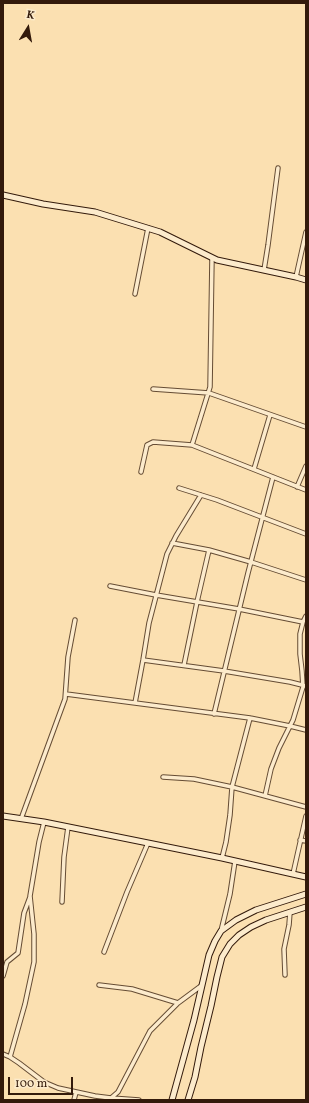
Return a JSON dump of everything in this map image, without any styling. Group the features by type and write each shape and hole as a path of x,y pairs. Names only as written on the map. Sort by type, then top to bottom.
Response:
{"street":[{"path":"264,270 278,168"},
{"path":"3,195 43,204 96,212 160,232 217,260 306,280"},
{"path":"135,294 148,228"},
{"path":"296,277 306,232"},
{"path":"192,445 210,387 212,258"},
{"path":"153,389 209,393 306,427"},
{"path":"254,469 270,415"},
{"path":"141,472 147,445 153,442 192,445 306,490"},
{"path":"297,487 306,466"},
{"path":"214,714 273,477"},
{"path":"179,488 217,500 306,534"},
{"path":"135,703 149,623 166,554 201,495"},
{"path":"172,543 208,550 306,580"},
{"path":"184,665 208,550"},
{"path":"110,586 303,622"},
{"path":"265,796 271,769 279,748 293,720 304,686 300,634 306,616"},
{"path":"21,819 65,699 68,657 75,620"},
{"path":"143,660 224,671 290,682 304,686"},
{"path":"66,694 250,718 306,730"},
{"path":"222,858 230,815 232,787 250,718"},
{"path":"201,774 201,781"},
{"path":"163,778 194,779 232,787 306,808"},
{"path":"3,816 44,822 222,858 306,877"},
{"path":"293,874 306,816"},
{"path":"3,976 7,962 18,953 24,913 30,896 44,822"},
{"path":"62,902 64,857 68,827"},
{"path":"300,840 306,841"},
{"path":"104,952 148,843"},
{"path":"172,1100 197,1007 209,955 221,931 230,894 235,861"},
{"path":"221,931 236,920 256,910 306,894"},
{"path":"10,1057 25,1004 34,962 34,934 30,896"},
{"path":"188,1100 195,1077 222,958 230,944 245,931 266,920 306,907"},
{"path":"285,975 284,949 290,912"},
{"path":"99,985 132,989 178,1003"},
{"path":"111,1098 118,1092 150,1030 178,1003 201,986"},
{"path":"3,1054 10,1057 44,1082 58,1088 95,1096 139,1100"},
{"path":"74,1100 76,1092"}]}
